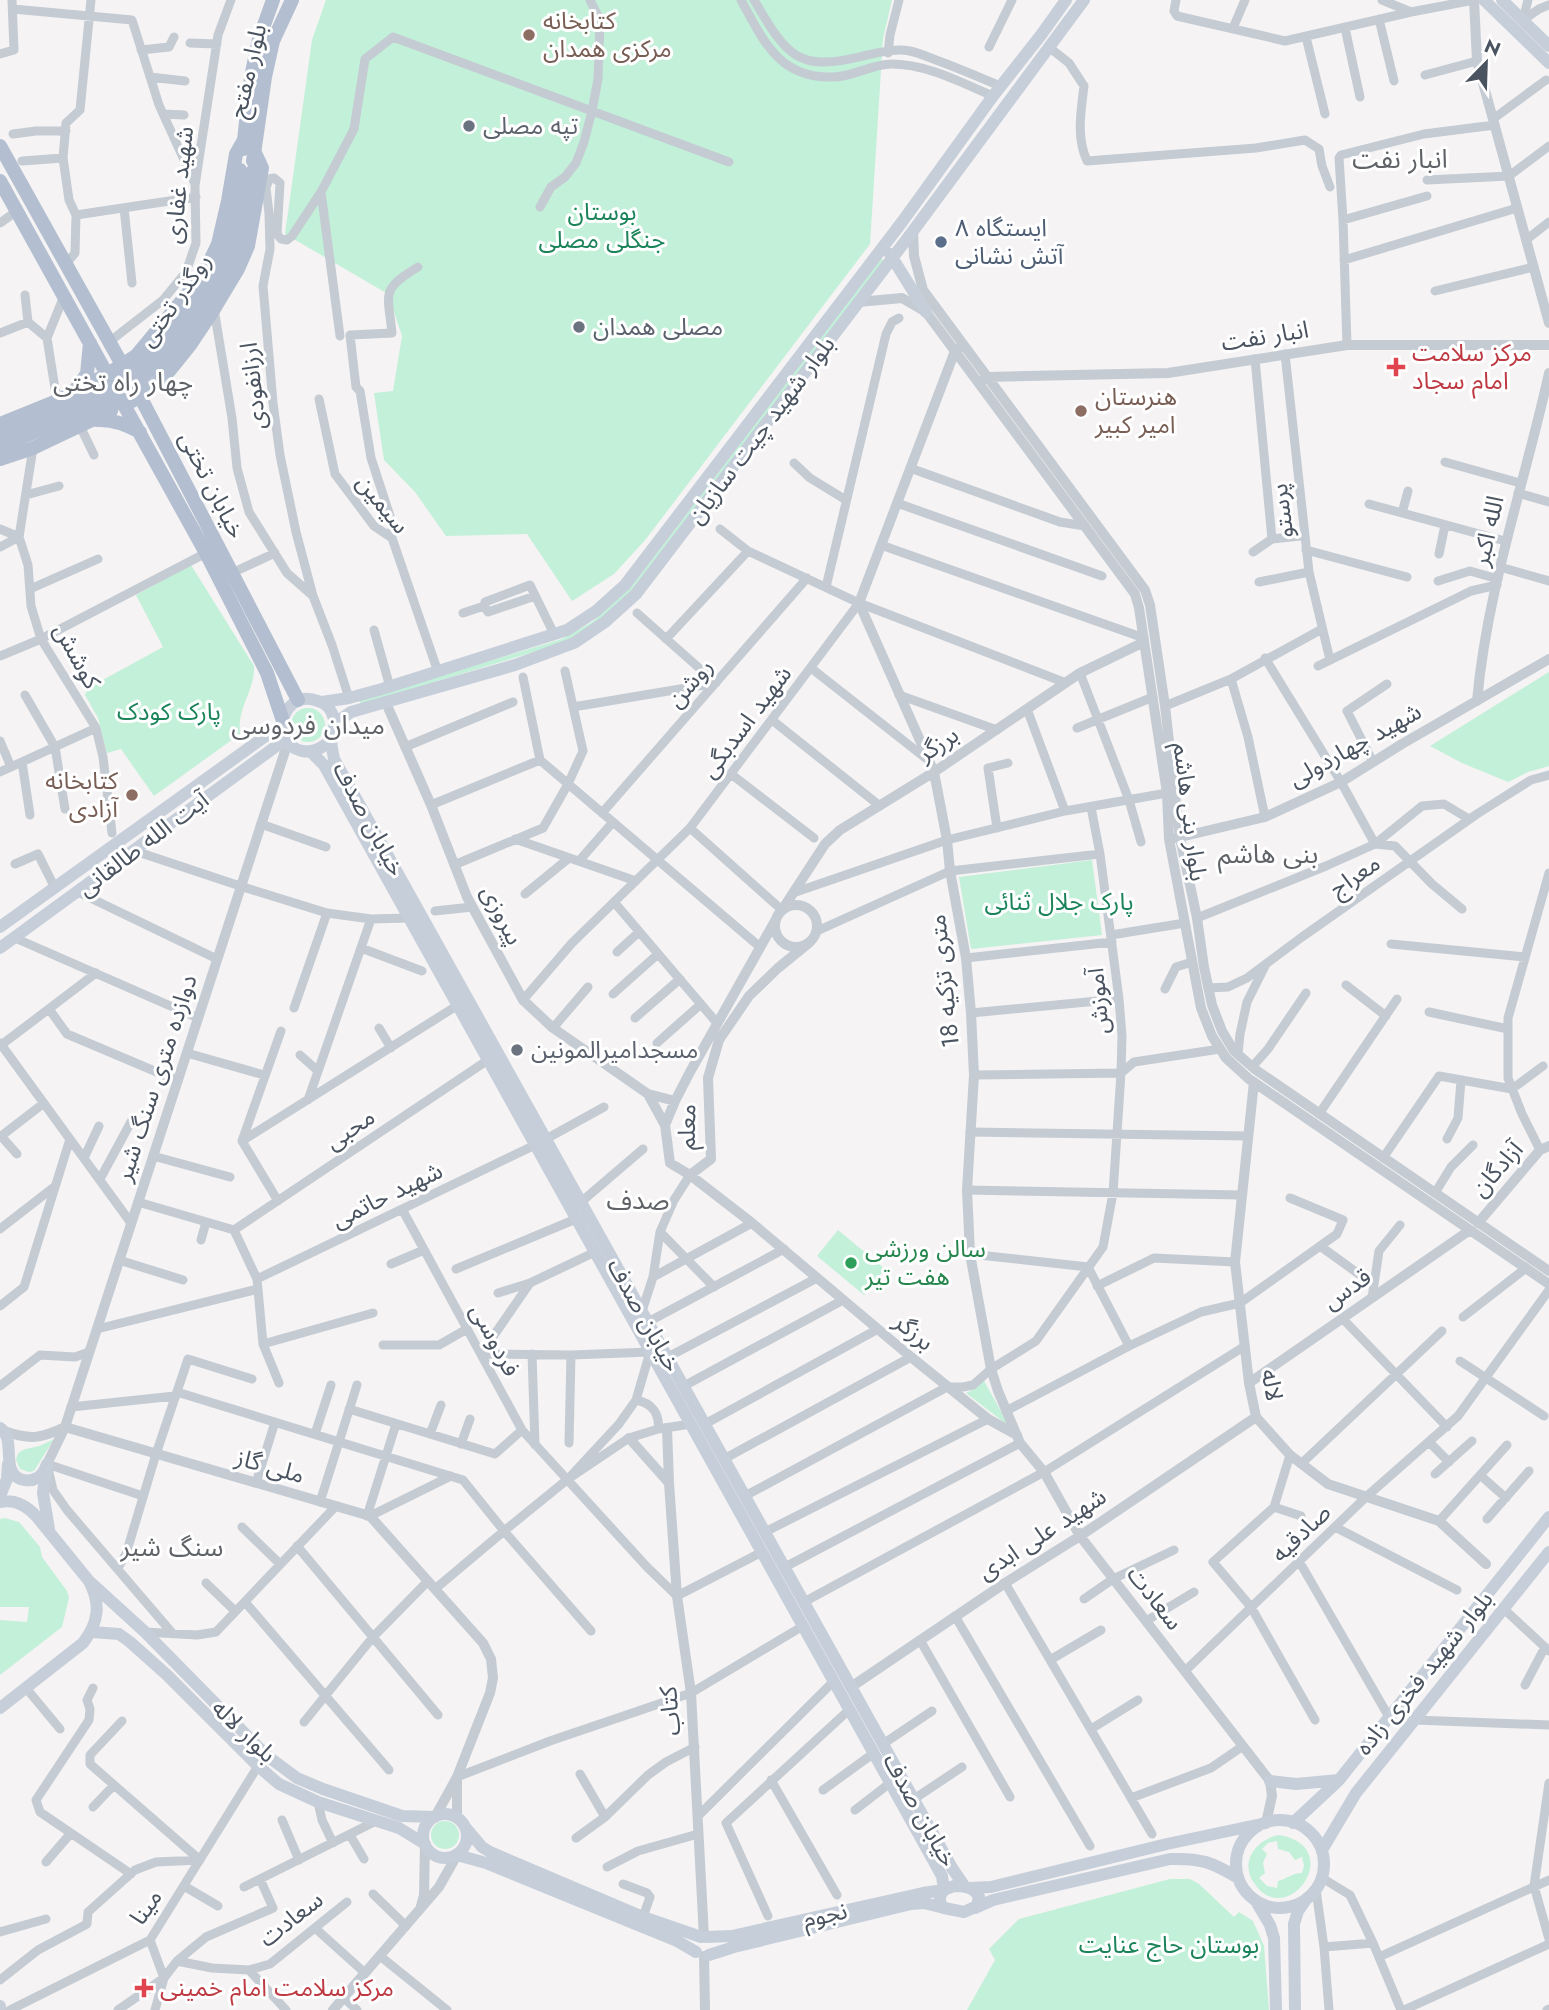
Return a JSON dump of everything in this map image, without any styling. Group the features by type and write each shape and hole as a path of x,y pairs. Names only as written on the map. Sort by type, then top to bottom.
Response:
{"main road":[{"name":"بلوار مفتح","path":"244,140 258,39 274,0"},
{"name":"بلوار مفتح","path":"251,170 273,41 292,0"},
{"name":"بلوار شهید چیت سازیان","path":"323,702 390,687 567,630 596,611 625,585 884,245 1066,0"},
{"name":"بلوار شهید چیت سازیان","path":"335,723 351,712 521,663 573,643 605,622 636,594 913,231 1084,0"},
{"path":"1484,0 1549,63"},
{"path":"1507,2 1549,46"},
{"path":"1041,36 1051,46"},
{"path":"125,405 156,384 169,371 190,345 238,269 248,246 251,170 244,140"},
{"path":"0,424 57,401 123,366 136,356 195,285 208,265 218,244 236,154 244,140"},
{"name":"خیابان تختی","path":"0,146 123,366 298,700"},
{"name":"روگذر تختی","path":"0,434 123,377 136,368 167,336 201,291 220,258 251,170"},
{"name":"روگذر تختی","path":"0,446 104,400 137,382 159,364 208,300 229,266 242,232 251,170"},
{"name":"خیابان تختی","path":"0,181 206,553 267,673 282,722"},
{"path":"884,245 926,312"},
{"path":"111,344 120,351 131,351 159,328"},
{"path":"75,391 86,374 90,342"},
{"path":"136,356 136,374 142,380 156,384"},
{"path":"156,428 153,410 155,399 169,371"},
{"path":"0,459 33,449 111,411 114,396 101,383 94,381"},
{"path":"84,424 97,420 113,421 141,433"},
{"path":"315,699 323,702 333,715 335,723 331,739 326,745 310,751 294,747 287,740 282,722 286,710 298,700 315,699"},
{"name":"آیت الله طالقانی","path":"1,921 54,888 282,722"},
{"name":"خیابان صدف","path":"331,739 334,758 541,1142 594,1252 850,1709 914,1799 952,1868 967,1887 991,1887 1266,1823"},
{"name":"آیت الله طالقانی","path":"0,948 287,740"},
{"name":"خیابان صدف","path":"310,751 324,765 488,1060 581,1202 705,1423 851,1687 890,1783 942,1875 944,1890"},
{"path":"0,1496 8,1463 8,1444 2,1430"},
{"path":"8,1463 13,1474 24,1480 41,1475 47,1464"},
{"path":"47,1464 43,1493 50,1533"},
{"name":"بلوار لاله","path":"0,1502 18,1503 29,1508 89,1581 145,1632 266,1755 285,1770 323,1789 402,1816 435,1816"},
{"name":"بلوار شهید فخری زاده","path":"1293,1822 1339,1780 1549,1517"},
{"path":"1525,1547 1546,1556"},
{"name":"بلوار شهید فخری زاده","path":"1322,1850 1356,1793 1546,1556"},
{"path":"0,1708 83,1643 92,1632 97,1620 98,1606 89,1581"},
{"path":"92,1632 145,1632"},
{"name":"بلوار لاله","path":"119,1634 167,1675 270,1777 289,1790 399,1828 425,1844"},
{"path":"1270,1781 1297,1784 1339,1780"},
{"path":"703,1955 677,1941 486,1863 457,1855 441,1858 431,1853 425,1844 426,1825 435,1816 444,1814 461,1823 482,1847 490,1852 643,1917 704,1937"},
{"path":"1276,2010 1274,1938 1270,1924 1254,1900 1244,1891 1236,1865 1238,1851 1244,1839 1254,1829 1279,1820 1293,1822 1315,1838 1322,1850 1324,1864 1319,1884 1298,1911 1294,1924 1295,2010"},
{"path":"457,1855 467,1840 461,1823"},
{"path":"975,1908 979,1897 967,1887 944,1890 939,1899 944,1908 964,1912 975,1908 993,1900 1170,1858 1194,1858 1218,1865 1238,1878"},
{"name":"نجوم","path":"704,1937 732,1936 944,1890"},
{"path":"1254,1900 1280,1908 1294,1906 1306,1900"},
{"name":"نجوم","path":"703,1955 911,1904 924,1903 944,1908"},
{"path":"703,1955 695,1943 704,1937"}],"street":[{"path":"66,264 75,253 76,215 69,200 63,158 66,123 79,110 91,0"},
{"name":"شهید غفاری","path":"111,344 163,300 186,272 196,243 195,186 217,44 231,0"},
{"path":"540,207 551,187 565,177 576,163 592,111 598,79 600,20 590,0"},
{"path":"741,0 767,47 784,64 806,74 834,77 888,64 918,66 997,91"},
{"path":"754,0 776,38 801,59 819,63 839,62 888,50 911,51 961,69 997,91"},
{"path":"888,64 888,50 899,0"},
{"path":"989,47 1012,0"},
{"path":"1176,0 1174,11 1177,16 1278,40 1306,37 1474,0 1477,61 1534,267 1544,287 1549,323"},
{"path":"1233,28 1245,0"},
{"path":"1382,0 1410,12"},
{"path":"1523,20 1528,0"},
{"path":"0,54 14,50 13,5 90,17 132,20 163,114 195,186"},
{"path":"1523,20 1549,5"},
{"path":"1379,19 1394,81"},
{"path":"1345,28 1360,97"},
{"path":"141,50 169,47 174,37"},
{"path":"267,185 269,179 274,177 281,183 276,234 284,240 292,236 321,192 354,129 365,59 393,37 729,162"},
{"path":"1306,37 1325,114"},
{"path":"190,43 217,44"},
{"path":"1051,46 1069,63 1084,86 1079,120 1082,149 1087,161 1256,148 1305,140 1319,149 1330,187"},
{"path":"1425,75 1477,61"},
{"path":"150,77 185,80"},
{"path":"1346,345 1341,155 1424,134 1494,122 1546,80"},
{"path":"163,114 184,115"},
{"path":"13,134 66,131"},
{"path":"1427,180 1508,176 1549,146"},
{"path":"22,161 63,158"},
{"name":"ارزانفودی","path":"251,170 267,185 270,249 263,286 273,403 280,455 313,596"},
{"path":"321,192 345,335 356,387 360,391 371,458 392,522 392,538"},
{"path":"1343,220 1427,196"},
{"path":"76,215 196,197"},
{"path":"124,208 132,283"},
{"path":"1344,260 1517,208"},
{"path":"0,223 17,211"},
{"path":"1526,240 1549,222"},
{"name":"بلوار بنی هاشم","path":"913,231 914,256 923,290 959,348 1145,590 1150,605 1165,706 1175,838 1185,923 1201,1008 1212,1036 1226,1058 1254,1082 1474,1226 1549,1271"},
{"path":"345,335 392,333 388,293 396,280 418,267"},
{"path":"1435,291 1534,267"},
{"path":"25,295 29,322 47,338"},
{"path":"57,401 47,338 64,296"},
{"path":"858,302 902,298 926,312"},
{"path":"214,309 232,418 237,468 249,512 287,573 313,596 349,698"},
{"name":"بلوار بنی هاشم","path":"926,312 959,348"},
{"path":"826,587 886,334 892,321 899,318"},
{"path":"0,333 29,322"},
{"name":"انبار نفت","path":"983,380 1168,373 1346,345 1549,345"},
{"path":"859,603 959,348"},
{"name":"پرستو","path":"1285,354 1309,572 1330,660"},
{"path":"1255,359 1272,539"},
{"name":"الله اکبر","path":"1477,701 1481,657 1505,541 1546,405 1549,373"},
{"name":"بلوار بنی هاشم","path":"983,380 1135,594 1175,838 1197,918 1212,1005 1222,1031 1238,1054 1252,1067 1435,1193 1549,1284"},
{"name":"سیمین","path":"319,399 335,474 374,526 392,538 438,672"},
{"path":"84,424 94,455"},
{"path":"19,537 33,449"},
{"path":"1445,461 1549,502"},
{"path":"794,463 810,478 846,499"},
{"path":"910,468 1060,522 1085,526"},
{"path":"26,495 59,486"},
{"path":"1402,513 1408,491"},
{"path":"897,503 1102,576"},
{"path":"1368,504 1505,541"},
{"path":"1439,554 1445,525"},
{"path":"0,529 19,537"},
{"path":"720,529 748,551 859,603 1066,683"},
{"path":"1253,552 1272,539 1300,536"},
{"path":"0,547 19,537"},
{"name":"کوشش","path":"19,537 27,565 31,606 41,639 96,728 103,757 111,833"},
{"path":"881,545 1144,640"},
{"path":"1306,550 1407,577"},
{"path":"666,639 748,551"},
{"path":"0,656 41,639 206,553"},
{"path":"232,573 275,553"},
{"path":"30,589 98,559"},
{"path":"1500,567 1549,581"},
{"path":"1438,581 1470,571 1497,582"},
{"path":"1259,582 1309,572"},
{"name":"روشن","path":"602,813 807,578"},
{"path":"1318,666 1497,582"},
{"path":"463,613 530,585 554,634"},
{"name":"شهید اسدبگی","path":"523,1000 572,943 690,828 859,603"},
{"name":"18 متری تزکیه","path":"859,603 934,772 947,840 971,1013 974,1074 967,1190 970,1254 991,1369 1018,1439"},
{"path":"637,613 716,683"},
{"path":"1165,706 1231,679 1322,628"},
{"path":"374,630 390,687"},
{"name":"برزگر","path":"782,910 825,844 841,830 934,772 1080,673 1144,640"},
{"path":"1265,658 1341,782 1374,844"},
{"name":"شهید چهاردولی","path":"1175,838 1265,817 1341,782 1549,659"},
{"path":"811,668 929,760"},
{"path":"454,865 542,828 568,784 583,751 565,671"},
{"path":"1080,673 1129,800 1141,842"},
{"path":"523,677 540,760 760,947"},
{"path":"1231,679 1248,737 1265,817"},
{"path":"573,707 716,683"},
{"path":"1373,762 1347,710 1387,684"},
{"path":"26,695 55,747 65,810"},
{"path":"899,695 997,730"},
{"path":"1077,728 1153,697"},
{"path":"405,747 513,702"},
{"name":"پیروزی","path":"386,703 472,907 523,1000 553,1028 648,1094"},
{"path":"1027,709 1065,811"},
{"path":"772,720 880,806"},
{"path":"0,772 96,728"},
{"name":"دوازده متری سنگ شیر","path":"47,1464 65,1427 287,740"},
{"path":"0,741 11,767"},
{"path":"430,805 540,760"},
{"path":"22,762 30,815"},
{"path":"997,828 988,768 1008,763"},
{"path":"731,774 814,838"},
{"name":"معراج","path":"1238,1054 1247,1002 1266,964 1469,819 1531,780 1549,775"},
{"path":"791,893 947,840 1065,811 1167,793"},
{"path":"1197,918 1374,844 1422,806 1444,804 1469,819"},
{"name":"آموزش","path":"745,1496 947,1387 973,1385 991,1369 1036,1341 1103,1247 1113,1193 1122,1036 1100,854 1091,807"},
{"path":"579,861 613,822"},
{"path":"261,824 326,847"},
{"path":"690,828 782,910"},
{"path":"516,839 636,881"},
{"path":"1374,844 1395,846 1432,884 1462,909"},
{"path":"135,851 327,913 371,919 409,918"},
{"path":"15,864 38,854 54,888"},
{"path":"817,931 816,918 807,908 794,905 782,910 775,921 776,934 785,944 797,947 810,942 817,931 950,871 1100,854"},
{"path":"525,894 569,858"},
{"path":"1545,1148 1522,1114 1508,1078 1508,1018 1549,873"},
{"path":"78,892 217,959"},
{"path":"614,902 718,1023"},
{"path":"435,911 472,907"},
{"path":"294,1008 327,913"},
{"path":"308,1100 371,919"},
{"name":"معلم","path":"775,921 675,1101 665,1125 670,1163 690,1175 711,1159 708,1077 719,1040 749,996 810,942"},
{"path":"965,958 1111,939 1185,923"},
{"path":"617,952 639,932"},
{"path":"15,938 198,1018"},
{"path":"1391,944 1525,957"},
{"path":"361,948 422,971"},
{"path":"613,994 659,954"},
{"path":"1166,989 1176,967 1192,962"},
{"path":"1208,988 1227,987 1247,978 1266,964"},
{"path":"96,973 1,1044 131,1223"},
{"path":"635,1018 680,979"},
{"path":"1346,985 1385,1017"},
{"path":"553,1028 588,987"},
{"path":"1252,1067 1306,993"},
{"path":"971,1013 1119,999"},
{"path":"1319,1114 1397,999"},
{"path":"657,1043 701,1004"},
{"path":"242,1142 458,1005"},
{"path":"49,1009 67,1034 177,1081"},
{"path":"1429,1012 1508,1029"},
{"path":"379,1028 391,1048"},
{"path":"278,1201 242,1142 281,1031"},
{"path":"974,1074 1121,1073 1133,1062 1220,1049"},
{"path":"187,1053 264,1075"},
{"path":"300,1055 318,1071"},
{"name":"محبی","path":"234,1230 488,1060"},
{"path":"1383,1157 1439,1076 1512,1089 1543,1066"},
{"path":"1447,1139 1458,1118 1461,1080"},
{"name":"لاله","path":"1254,1082 1235,1262 1249,1383 1256,1417 1290,1455 1328,1484 1439,1521 1486,1564"},
{"path":"648,1094 675,1101"},
{"path":"648,1094 665,1125"},
{"path":"17,1154 1,1136 44,1103"},
{"name":"شهید حاتمی","path":"97,1329 257,1284 402,1209 541,1142 604,1107"},
{"path":"100,1179 132,1120"},
{"path":"84,1158 99,1126"},
{"path":"970,1132 1248,1136"},
{"path":"0,1306 24,1287 71,1139"},
{"path":"1435,1193 1451,1167 1473,1145"},
{"name":"آزادگان","path":"1474,1226 1545,1148"},
{"path":"581,1202 643,1149"},
{"path":"153,1156 230,1177"},
{"path":"645,1317 660,1232 674,1200 690,1175"},
{"name":"برزگر","path":"690,1175 784,1249 947,1387 1018,1439"},
{"path":"0,1229 55,1186"},
{"path":"967,1190 1242,1195"},
{"path":"1006,1411 1129,1346 1202,1312 1240,1303 1337,1234 1343,1220 1290,1198"},
{"path":"138,1202 234,1230 257,1284 263,1344 279,1383"},
{"name":"فردوسی","path":"402,1209 522,1430 677,1596"},
{"path":"456,1269 576,1219"},
{"path":"201,1240 206,1222"},
{"path":"653,1277 752,1223"},
{"path":"1372,1298 1379,1251 1400,1225"},
{"name":"قدس","path":"1249,1383 1474,1226"},
{"path":"660,1232 714,1287"},
{"path":"1320,1246 1374,1285"},
{"path":"645,1317 714,1287 784,1249"},
{"path":"391,1264 425,1250"},
{"path":"498,1293 530,1283 594,1252"},
{"path":"970,1254 1088,1267 1129,1346"},
{"path":"1097,1286 1154,1258 1235,1262"},
{"path":"119,1260 183,1280"},
{"path":"1463,1317 1526,1268"},
{"path":"668,1357 817,1278"},
{"path":"481,1354 530,1283"},
{"name":"صادقیه","path":"1185,1671 1366,1497 1458,1416 1549,1290"},
{"path":"684,1386 843,1300"},
{"path":"263,1344 373,1313"},
{"path":"1342,1318 1447,1427"},
{"path":"383,1345 439,1345 467,1329"},
{"path":"705,1423 878,1329"},
{"path":"1301,1464 1442,1331"},
{"path":"804,1602 1044,1472 1245,1346"},
{"path":"0,1386 40,1355 75,1357 89,1352"},
{"path":"481,1354 650,1352 636,1400 619,1424 568,1479"},
{"path":"532,1354 535,1445"},
{"path":"569,1443 571,1355"},
{"path":"724,1458 911,1357"},
{"path":"118,1568 126,1554 188,1359 252,1379"},
{"path":"1460,1361 1544,1416"},
{"path":"315,1434 331,1385"},
{"path":"320,1502 357,1385"},
{"path":"71,1407 176,1394 463,1480 591,1631"},
{"path":"636,1400 643,1401 654,1410 662,1429"},
{"path":"430,1434 441,1405"},
{"path":"349,1409 495,1454 522,1430"},
{"name":"شهید علی ابدی","path":"851,1687 1256,1417"},
{"path":"461,1444 471,1419"},
{"path":"765,1532 989,1419"},
{"path":"256,1483 275,1422"},
{"path":"368,1516 396,1424"},
{"path":"304,1722 373,1636 431,1585 568,1479 629,1438 691,1424"},
{"path":"2,1430 28,1438 46,1436 65,1427"},
{"name":"ملی گاز","path":"65,1427 368,1516"},
{"name":"کتاب","path":"662,1429 677,1596 691,1693 704,1937"},
{"path":"629,1438 668,1483"},
{"path":"785,1567 1018,1439"},
{"name":"سعادت","path":"1018,1439 1044,1472 1080,1536 1270,1781"},
{"path":"1436,1474 1472,1441"},
{"path":"1430,1442 1449,1462"},
{"path":"1439,1521 1507,1445"},
{"path":"1290,1455 1274,1507 1213,1562 1251,1607 1315,1720"},
{"path":"47,1464 143,1496"},
{"path":"47,1464 53,1490 67,1510 173,1634"},
{"path":"1487,1519 1530,1471"},
{"path":"1480,1475 1506,1498"},
{"path":"368,1516 451,1476"},
{"path":"145,1632 216,1632 335,1507"},
{"path":"1274,1507 1301,1516"},
{"path":"368,1516 483,1643 491,1659 493,1678 490,1693 457,1777 435,1816"},
{"path":"242,1527 280,1564"},
{"path":"1335,1527 1457,1590"},
{"path":"297,1546 438,1715"},
{"path":"1084,1599 1113,1579 1174,1550"},
{"path":"677,1596 762,1552"},
{"path":"1299,1561 1389,1717"},
{"path":"206,1583 236,1611"},
{"path":"1005,1583 1152,1834"},
{"path":"1146,1621 1194,1592"},
{"path":"244,1602 389,1770"},
{"path":"1504,1609 1547,1649 1525,1685"},
{"path":"955,1616 1090,1846"},
{"path":"457,1777 550,1741 691,1693 803,1626"},
{"path":"1050,1660 1101,1630"},
{"path":"920,1640 1010,1797"},
{"path":"698,1816 834,1681"},
{"path":"26,1688 60,1729"},
{"path":"93,1688 87,1700 89,1720 36,1800 40,1812 131,1874"},
{"path":"1091,1730 1138,1700"},
{"path":"768,1916 726,1823 850,1709"},
{"path":"822,1790 932,1711"},
{"path":"1415,1720 1549,1725"},
{"path":"122,1721 90,1755 90,1764 200,1860"},
{"path":"1131,1798 1211,1768 1243,1746"},
{"path":"576,1838 605,1817 648,1775 695,1747"},
{"name":"مینا","path":"10,2010 150,1940 258,1766"},
{"path":"914,1799 962,1767"},
{"path":"580,1774 605,1817"},
{"path":"457,1777 461,1823"},
{"path":"771,1780 837,1895"},
{"path":"1266,1823 1272,1796 1270,1781"},
{"path":"855,1811 890,1783"},
{"path":"1329,2010 1319,1884 1350,1895 1403,2010 1549,1942 1534,1886 1548,1807 1549,1783"},
{"path":"93,1807 114,1785"},
{"path":"318,1802 322,1821 333,1843"},
{"path":"282,1820 299,1860"},
{"path":"244,1887 376,1821"},
{"path":"46,1862 71,1833"},
{"path":"607,1867 638,1851 698,1834"},
{"path":"350,1835 364,1859"},
{"path":"421,1908 424,1895 425,1844"},
{"path":"333,2010 439,1887 457,1855"},
{"path":"0,1980 54,1939 88,1924 88,1912 135,1870 156,1862 200,1860"},
{"path":"118,2010 164,1978 177,1961 206,1937 273,1908 260,1879"},
{"path":"1379,1957 1549,1880"},
{"path":"623,1884 647,1893 650,1897 643,1917"},
{"path":"184,1886 218,1906"},
{"path":"373,1894 406,1926"},
{"name":"سعادت","path":"177,1961 212,1968 249,1970 270,1964 348,1902"},
{"path":"0,1932 46,1919"},
{"path":"314,1928 365,1973"},
{"path":"150,1940 164,1978 155,2010"},
{"path":"1324,1947 1374,1943"},
{"path":"703,1955 705,2010"},
{"path":"380,1956 447,2010"},
{"path":"249,1970 286,2010"},
{"path":"344,1998 357,2010"}],"green space":[{"name":"بوستان جنگلی مصلی","path":"326,0 892,0 883,39 870,244 646,539 614,574 572,601 527,534 446,536 415,492 384,460 374,393 393,391 402,336 388,294 285,234 312,40"},
{"path":"881,258 884,261 643,581 607,616 571,638 547,648 361,704 359,700 562,639 592,622 631,587"},
{"name":"پارک کودک","path":"191,565 254,666 254,675 241,716 240,734 154,796 121,749 107,753 98,718 85,695 88,688 163,647 136,595"},
{"path":"1549,672 1549,766 1508,782 1430,746"},
{"path":"308,708 320,713 325,725 320,737 308,742 296,737 291,725 296,713"},
{"name":"پارک جلال ثنائی","path":"1092,860 1102,935 971,949 959,877"},
{"name":"سالن ورزشی هفت تیر","path":"838,1230 885,1269 864,1295 817,1256"},
{"path":"983,1379 1009,1426 966,1393 976,1388"},
{"path":"54,1439 34,1471 20,1469 16,1460 20,1451"},
{"path":"0,1519 19,1522 40,1547 42,1557 67,1591 69,1598 62,1627 0,1675 0,1620 27,1622 29,1607 0,1607"},
{"path":"445,1821 455,1825 459,1835 455,1845 445,1849 435,1845 431,1835 435,1825"},
{"path":"1279,1835 1299,1843 1309,1854 1310,1868 1305,1882 1295,1893 1282,1898 1267,1895 1254,1883 1248,1867 1257,1846","holes":["1277,1841 1278,1849 1289,1852 1295,1860 1302,1857 1304,1866 1302,1873 1278,1881 1277,1888 1267,1886 1259,1878 1265,1873 1263,1863 1267,1854 1262,1849 1268,1843"]},
{"name":"بوستان حاج عنایت","path":"1170,1879 1190,1879 1234,1917 1239,1912 1253,1921 1264,1946 1269,2010 967,2010 995,1960 989,1949 1019,1919"}],"place":[{"name":"کتابخانه مرکزی همدان","path":"529,35"},
{"name":"تپه مصلی","path":"469,126"},
{"name":"ایستگاه ۸ آتش نشانی","path":"941,242"},
{"name":"مصلی همدان","path":"579,327"},
{"name":"مرکز سلامت امام سجاد","path":"1396,367"},
{"name":"هنرستان امیر کبیر","path":"1081,411"},
{"name":"کتابخانه آزادی","path":"132,795"},
{"name":"مسجدامیرالمونین","path":"517,1050"},
{"name":"سالن ورزشی هفت تیر","path":"851,1263"},
{"name":"مرکز سلامت امام خمینی","path":"144,1988"}],"district":[{"name":"انبار نفت","path":"1400,159"},
{"name":"چهار راه تختی","path":"123,382"},
{"name":"میدان فردوسی","path":"308,725"},
{"name":"بنی هاشم","path":"1268,854"},
{"name":"صدف","path":"638,1200"},
{"name":"سنگ شیر","path":"172,1547"}]}
